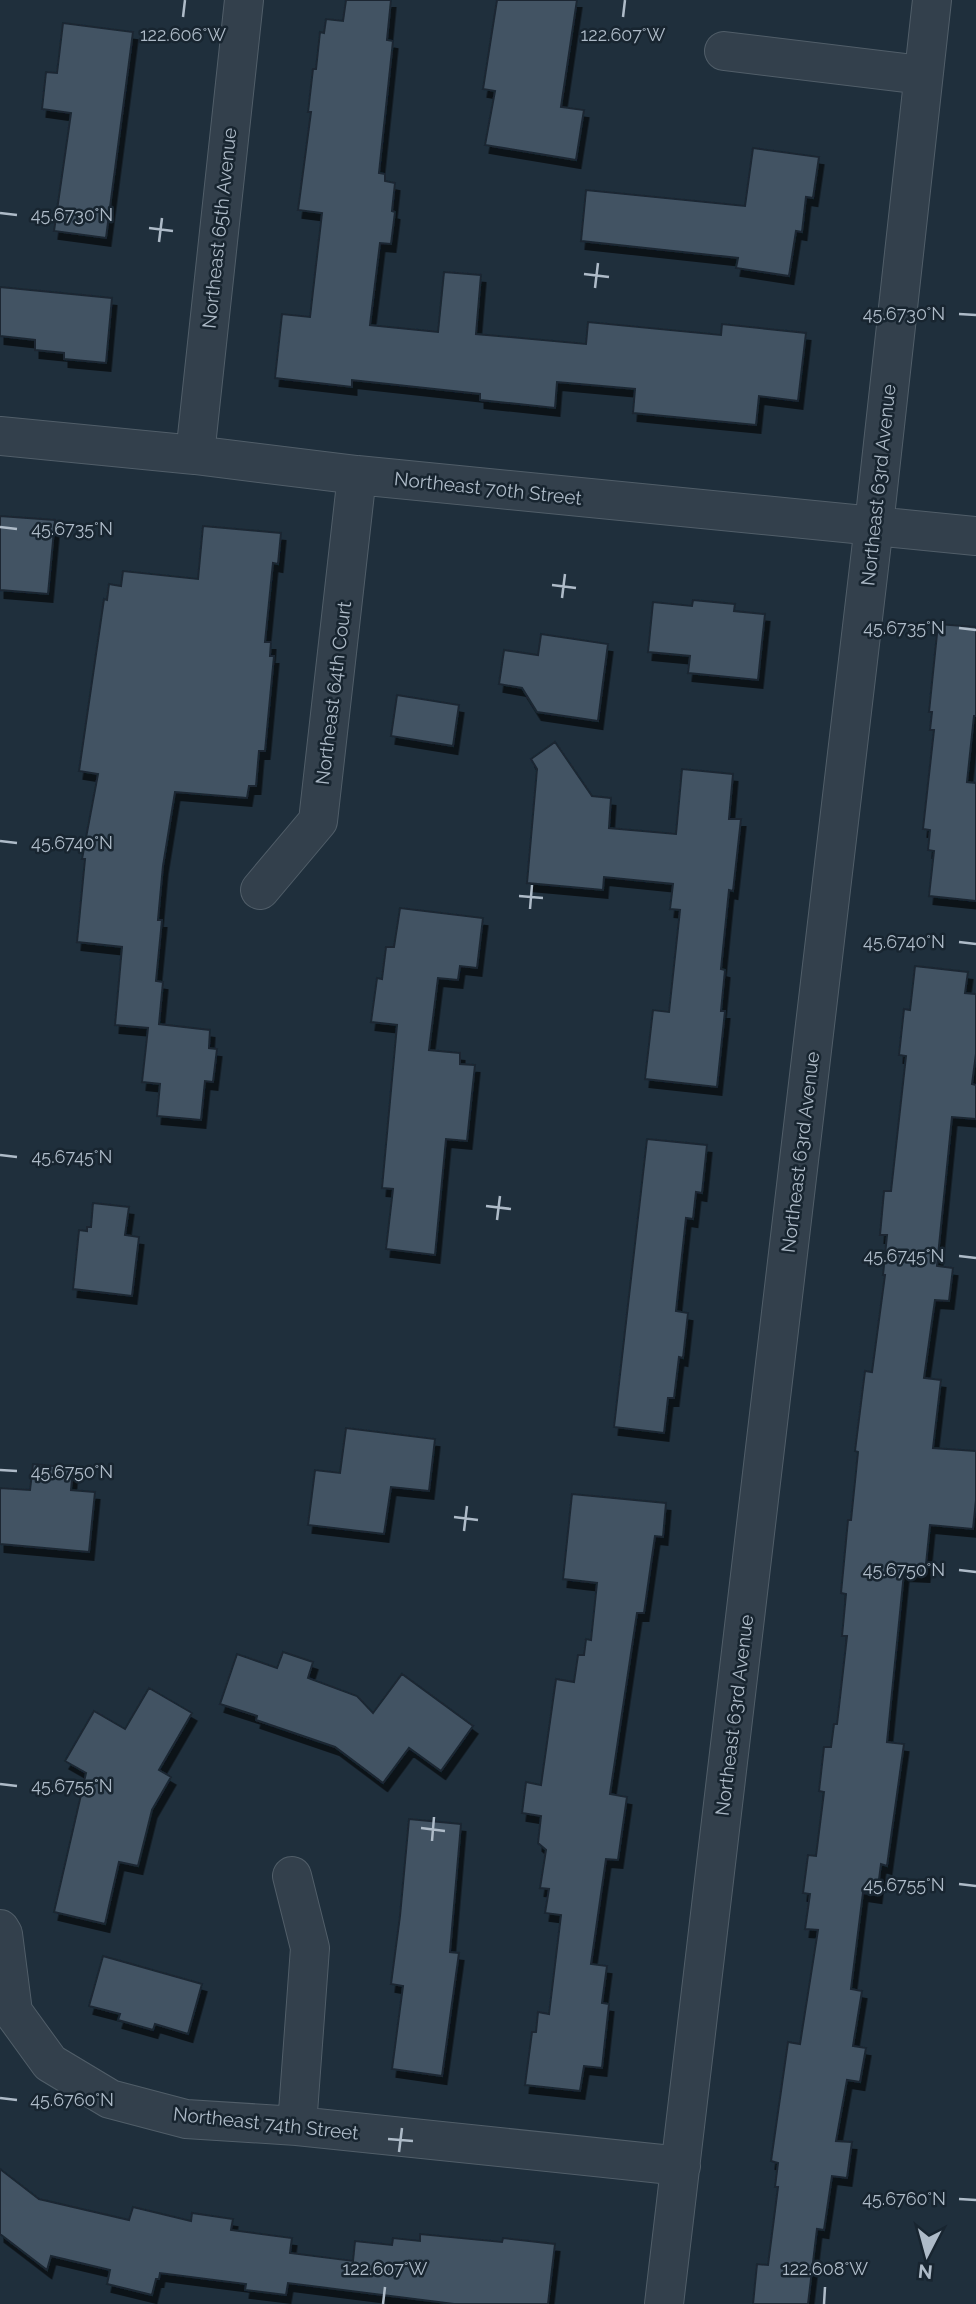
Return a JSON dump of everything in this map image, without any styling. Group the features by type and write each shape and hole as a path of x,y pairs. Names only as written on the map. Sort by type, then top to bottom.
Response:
{"street":[{"name":"Northeast 65th Avenue","path":"195,455 244,0"},
{"name":"Northeast 63rd Avenue","path":"664,2304 874,525 932,0"},
{"path":"723,51 922,75"},
{"name":"Northeast 70th Street","path":"0,436 195,455 357,475 976,536"},
{"name":"Northeast 64th Court","path":"260,890 318,821 357,475"},
{"path":"292,1876 310,1948 297,2126"},
{"name":"Northeast 74th Street","path":"0,1929 3,1934 13,2012 50,2063 110,2099 186,2119 297,2126 681,2166"}],"building":[{"path":"346,0 391,0 387,40 393,41 379,173 385,174 385,181 395,183 392,211 395,212 391,244 380,243 370,325 438,332 444,272 481,275 476,334 586,344 588,322 721,335 722,324 806,333 798,401 759,396 756,425 633,413 635,389 557,382 555,408 480,400 480,394 352,380 352,387 275,378 282,314 310,317 322,213 298,210 311,112 308,112 320,32 324,33 326,19 343,21"},
{"path":"497,0 577,0 561,107 584,110 576,160 485,145 495,91 483,89"},
{"path":"63,23 133,32 106,238 54,231 71,113 42,109 46,72 57,73"},
{"path":"753,148 819,157 813,198 806,197 802,232 796,231 789,276 736,268 738,258 581,241 586,190 745,206"},
{"path":"0,287 112,298 106,363 64,359 64,353 35,350 35,340 0,336"},
{"path":"0,516 55,520 48,594 0,590"},
{"path":"203,526 281,533 278,564 273,563 265,642 271,642 270,656 274,656 265,751 259,751 256,786 249,786 247,798 175,792 163,866 158,920 162,920 156,981 163,982 159,1024 210,1030 209,1048 217,1049 213,1082 205,1081 201,1120 157,1116 160,1084 142,1082 148,1028 115,1025 122,947 77,942 85,859 82,859 98,774 79,771 104,599 107,600 109,584 121,586 123,571 198,579"},
{"path":"693,600 735,604 734,611 765,614 758,680 688,673 690,656 648,652 653,602 692,606"},
{"path":"938,624 976,627 976,716 967,782 976,783 976,901 929,896 934,851 928,850 930,830 923,829 934,730 930,730 932,712 929,712"},
{"path":"541,634 608,644 598,721 537,712 522,688 499,684 504,650 538,655"},
{"path":"397,695 459,705 453,746 391,736"},
{"path":"555,742 592,796 611,798 609,828 676,834 682,769 733,774 729,819 741,819 733,891 729,890 721,969 725,970 721,1011 725,1011 717,1087 645,1079 653,1010 669,1012 680,910 670,909 673,884 604,877 603,890 527,883 537,769 531,759"},
{"path":"400,908 483,918 477,968 460,966 458,980 438,978 429,1050 460,1053 460,1064 475,1065 467,1141 446,1139 435,1255 386,1249 393,1189 382,1188 397,1025 371,1022 377,978 382,979 386,947 394,947"},
{"path":"915,966 968,972 965,993 976,994 976,1054 972,1084 976,1085 976,1119 952,1117 937,1266 953,1268 949,1301 935,1300 924,1378 941,1380 933,1448 976,1451 973,1529 930,1525 925,1574 904,1573 887,1742 904,1744 887,1866 881,1864 877,1895 863,1893 851,1989 862,1991 853,2046 866,2048 860,2082 847,2080 836,2141 852,2142 847,2178 832,2176 824,2230 817,2229 808,2304 753,2304 757,2264 768,2265 778,2187 775,2187 778,2163 771,2161 788,2042 800,2044 818,1930 805,1929 810,1894 803,1893 808,1855 816,1856 824,1792 819,1791 824,1747 831,1747 834,1724 837,1724 847,1636 842,1636 846,1594 841,1593 858,1452 855,1451 865,1371 872,1372 885,1275 887,1235 880,1235 884,1191 891,1191 906,1056 899,1055 904,1009 910,1010"},
{"path":"647,1139 707,1145 702,1193 696,1192 693,1219 686,1218 676,1311 688,1313 683,1358 679,1357 674,1398 668,1398 664,1433 614,1427"},
{"path":"93,1203 129,1207 125,1235 139,1237 132,1296 73,1289 79,1230 87,1231 87,1227 91,1227"},
{"path":"346,1428 435,1439 429,1491 391,1487 384,1534 308,1525 315,1470 340,1473"},
{"path":"33,1464 73,1468 71,1490 95,1492 89,1552 0,1544 0,1488 30,1490"},
{"path":"572,1494 666,1503 663,1537 655,1536 644,1613 637,1613 610,1794 627,1797 618,1860 606,1859 591,1964 607,1966 602,2003 609,2004 602,2068 584,2066 580,2091 525,2085 532,2032 536,2032 538,2012 549,2014 561,1915 545,1913 549,1889 540,1888 546,1850 538,1843 541,1816 522,1813 526,1782 541,1785 556,1679 574,1682 578,1655 584,1655 586,1639 591,1640 597,1583 563,1579"},
{"path":"283,1652 313,1662 308,1678 357,1696 373,1713 402,1674 473,1726 441,1771 409,1748 383,1783 335,1747 256,1720 257,1716 220,1704 237,1654 277,1668"},
{"path":"149,1688 192,1713 159,1770 171,1777 152,1810 138,1866 119,1862 105,1924 54,1912 86,1773 65,1761 94,1711 125,1729"},
{"path":"409,1819 461,1824 450,1952 459,1953 442,2076 392,2069 403,1986 391,1984"},
{"path":"103,1956 202,1984 188,2034 155,2024 153,2030 118,2020 120,2014 89,2006"},
{"path":"0,2169 39,2199 129,2220 133,2207 191,2221 192,2213 233,2219 231,2230 292,2238 290,2253 353,2261 355,2241 392,2245 393,2238 420,2241 420,2234 502,2242 503,2238 555,2244 548,2304 454,2304 288,2283 286,2295 245,2290 246,2284 160,2273 152,2295 107,2284 110,2270 51,2256 47,2270 0,2234"}]}
